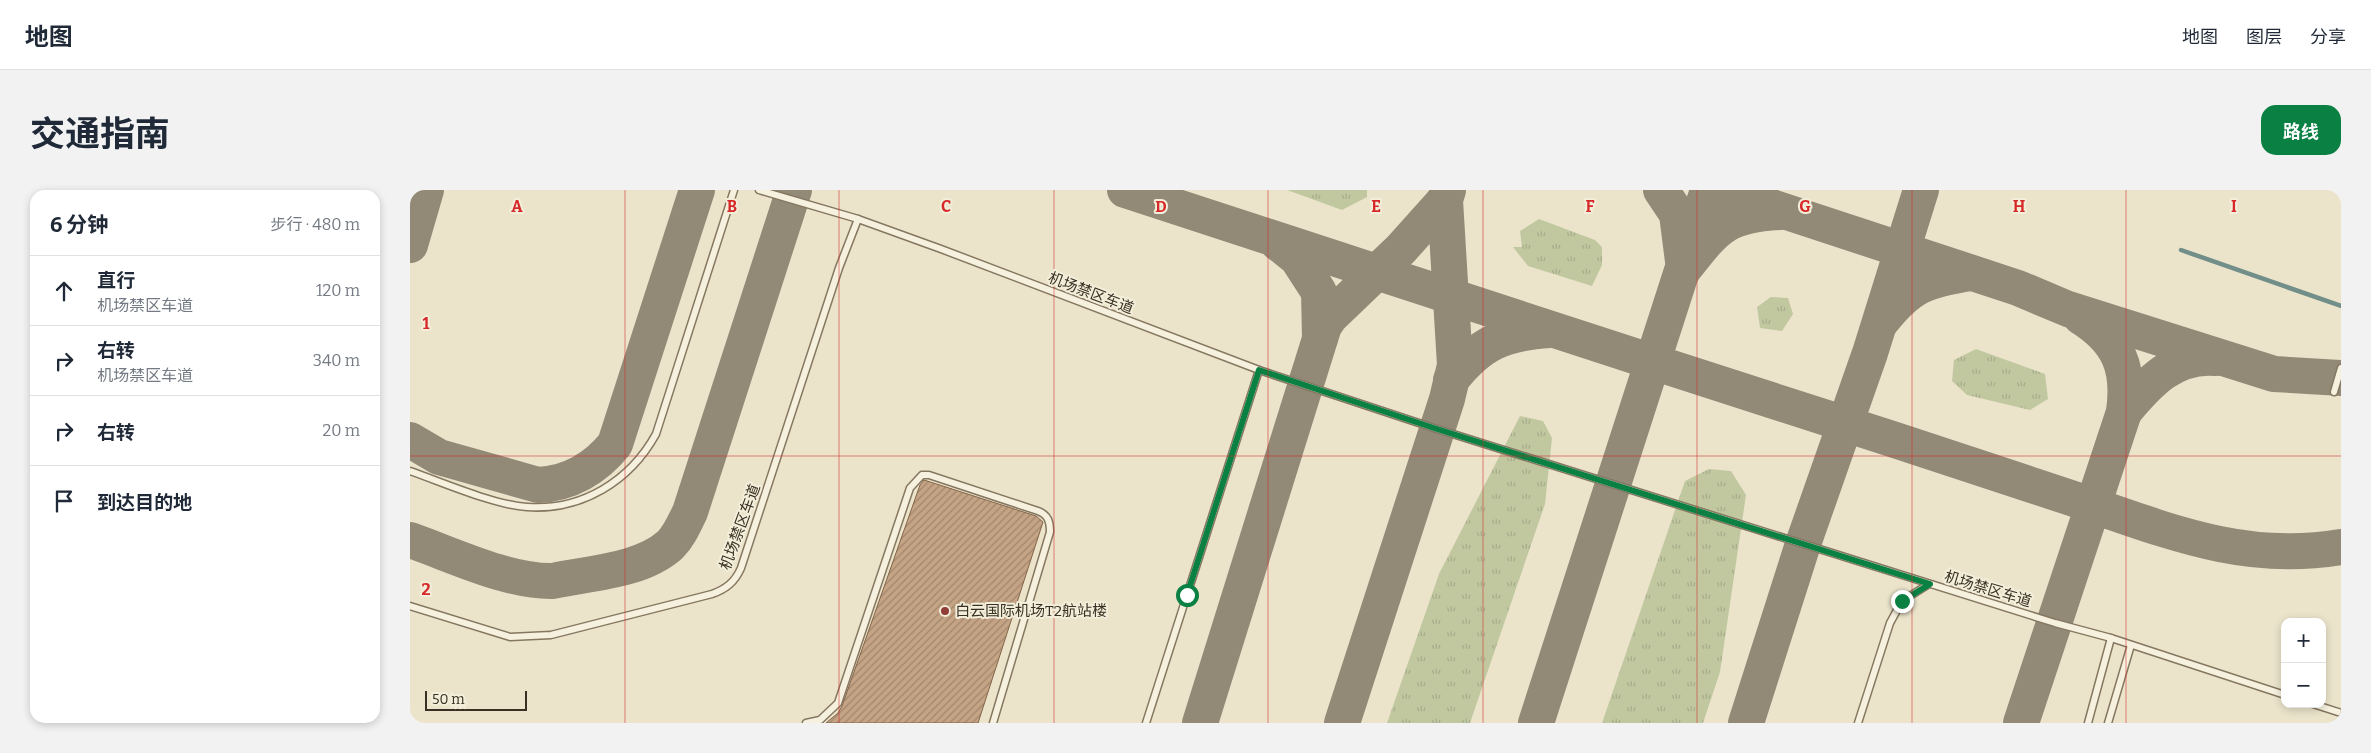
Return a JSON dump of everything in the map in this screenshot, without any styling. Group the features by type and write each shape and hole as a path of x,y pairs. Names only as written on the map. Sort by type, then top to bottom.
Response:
{"lane":[{"path":"410,471 507,504 527,507 554,506 582,499 611,484 634,467 645,454 656,434 734,190"},
{"name":"机场禁区车道","path":"759,190 858,219 1259,370 1446,432 2055,623 2111,638 2281,694"},
{"name":"机场禁区车道","path":"410,606 510,637 551,636 712,594 732,582 742,568 839,268 858,219"},
{"path":"2334,392 2341,368"},
{"path":"1146,723 1259,370"},
{"path":"806,723 820,720 838,703 910,488 922,475 929,475 1046,514 1050,522 1050,532 993,723"},
{"path":"1858,723 1890,623 1902,601 1930,584"},
{"path":"2088,723 2111,638"},
{"path":"2108,723 2131,645"},
{"path":"2324,708 2341,714"}],"green space":[{"path":"1287,190 1367,190 1367,197 1342,210"},
{"path":"1539,219 1595,240 1602,247 1602,265 1592,286 1528,266 1513,247 1522,247 1520,231"},
{"path":"1771,297 1788,298 1793,314 1782,331 1760,328 1757,307"},
{"path":"1976,349 2045,374 2048,399 2030,410 1967,395 1952,381 1954,360"},
{"path":"1520,416 1543,421 1552,438 1545,504 1470,723 1387,723 1439,574"},
{"path":"1709,469 1731,471 1746,495 1720,672 1703,723 1602,723 1685,481"}],"building":[{"name":"白云国际机场T2航站楼","path":"924,480 1036,516 1043,522 978,723 826,723 838,713 842,706 920,485"}],"waterway":[{"path":"2181,250 2341,306"}],"taxiway":[{"path":"410,245 426,190"},
{"path":"410,440 439,457 538,485 560,482 571,478 590,467 608,453 615,444 697,190"},
{"path":"410,540 499,572 518,577 553,581 630,566 658,554 670,545 679,534 690,512 794,190"},
{"path":"1125,190 1958,460 2169,531 2235,547 2269,551 2304,551 2341,547"},
{"path":"1342,723 1447,399 1455,365 1445,200 1448,190"},
{"path":"1661,190 1677,214 1684,269 1714,233 1734,220 1746,216 1780,212"},
{"path":"1536,723 1708,190"},
{"path":"1720,190 2018,288 2068,309 2274,374 2341,378"},
{"path":"1746,723 1803,544 1870,353 1921,190"},
{"path":"1200,723 1324,326 1330,317 1401,249 1445,200"},
{"path":"1278,243 1297,258 1319,292 1320,338"},
{"path":"1881,322 1901,300 1920,286 1942,278 1971,273"},
{"path":"2021,723 2124,412 2125,382 2119,357 2105,336 2081,317"},
{"path":"1451,380 1472,357 1494,342 1519,334 1550,330"},
{"path":"2124,412 2163,373 2187,361 2201,358 2216,358"}],"place":[{"name":"白云国际机场T2航站楼","path":"945,611"}],"route":[{"path":"1187,595 1259,370 1437,429 1930,584 1902,601"}]}
